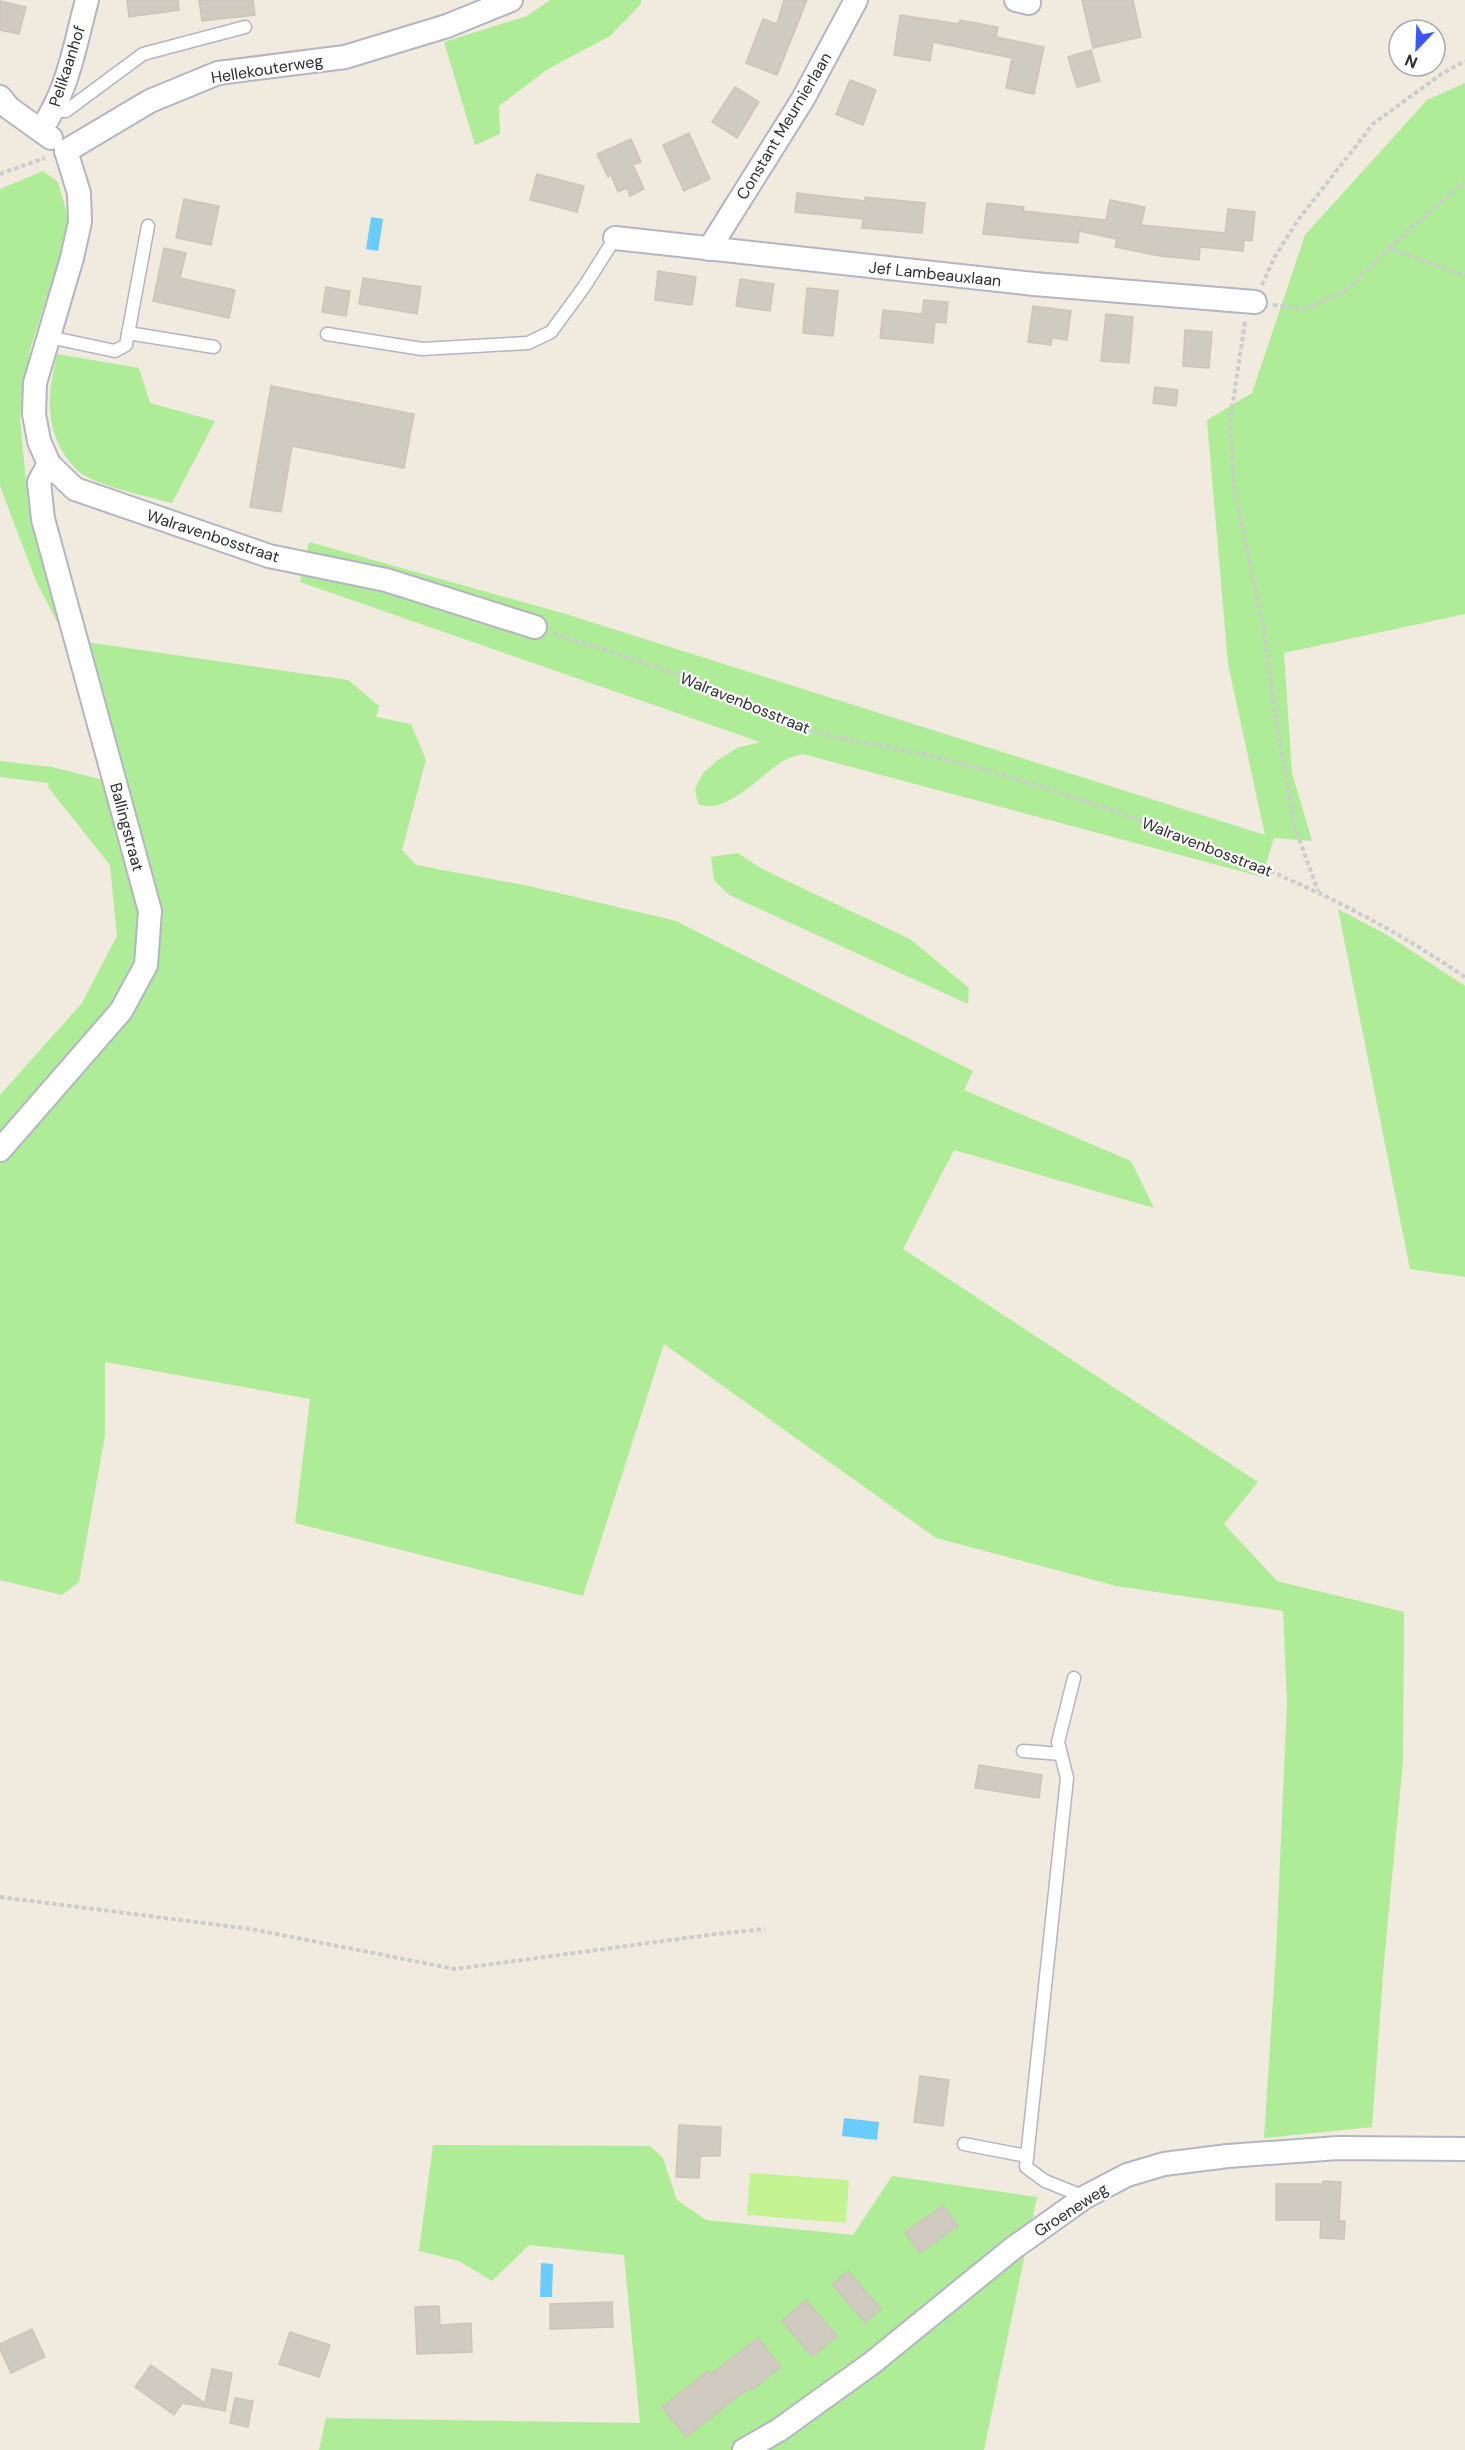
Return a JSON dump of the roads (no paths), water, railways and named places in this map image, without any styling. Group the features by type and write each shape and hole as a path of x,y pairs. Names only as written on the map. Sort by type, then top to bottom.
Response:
{"street":[{"name":"Pelikaanhof","path":"41,129 54,111 87,0"},
{"name":"Hellekouterweg","path":"66,151 150,101 218,74 345,57 447,26 511,0"},
{"name":"Constant Meurnierlaan","path":"708,249 803,99 856,0"},
{"path":"0,97 9,108 41,129 66,151 79,193 80,222 35,383 34,414 39,441 49,464"},
{"name":"Jef Lambeauxlaan","path":"615,238 1034,284 1255,302"},
{"name":"Walravenbosstraat","path":"49,464 75,489 269,556 386,580 535,627"},
{"name":"Ballingstraat","path":"0,1150 121,1011 146,965 150,911 43,519 39,482 49,464"},
{"name":"Groeneweg","path":"744,2450 779,2430 872,2363 1012,2249 1085,2197 1127,2175 1164,2164 1228,2156 1338,2148 1465,2149"}],"lane":[{"path":"54,111 66,111 110,76 143,54 245,27"},
{"path":"49,338 116,351 126,345 148,226"},
{"path":"327,334 422,348 528,343 551,332 584,287 615,238"},
{"path":"129,333 214,348"},
{"path":"1074,1678 1058,1742 1067,1778 1026,2166 1045,2181 1085,2197"},
{"path":"1023,1751 1061,1754"},
{"path":"964,2144 1027,2156"}],"water":[{"path":"371,217 383,219 378,251 366,249"},
{"path":"844,2118 879,2122 877,2140 842,2136"},
{"path":"541,2263 553,2264 552,2297 540,2297"}]}
